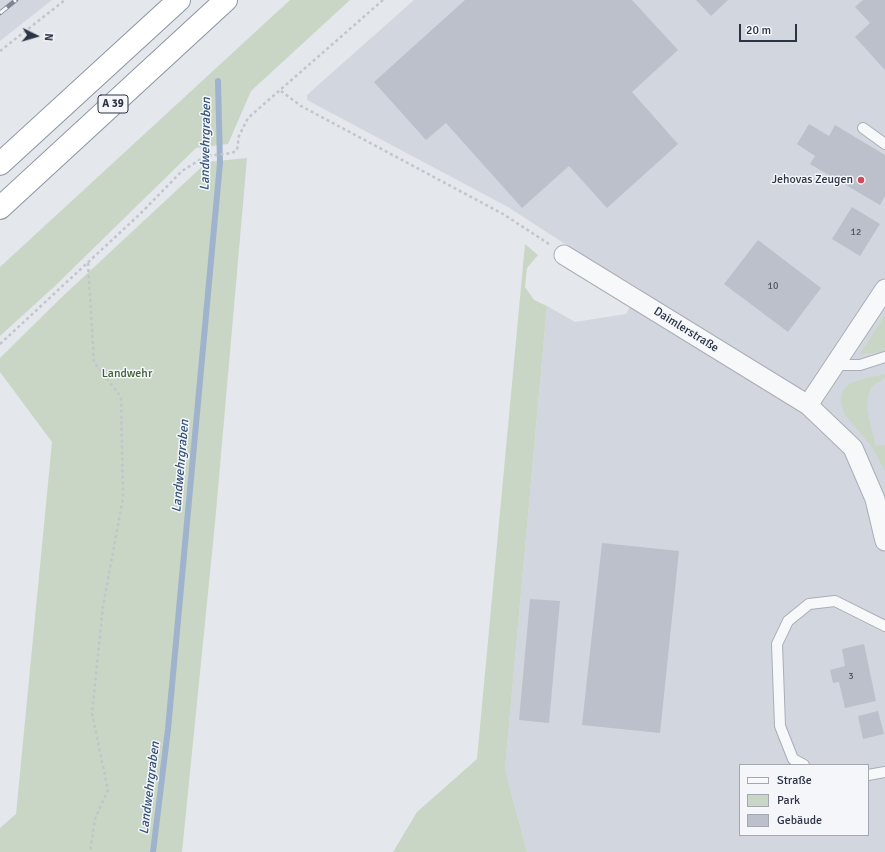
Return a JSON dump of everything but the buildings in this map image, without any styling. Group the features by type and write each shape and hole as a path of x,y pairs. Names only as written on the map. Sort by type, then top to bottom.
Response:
{"highway":[{"name":"A 39","path":"0,164 179,0"},
{"name":"A 39","path":"0,208 226,0"}],"street":[{"name":"Daimlerstraße","path":"564,255 808,405 853,448 880,497 885,541"},
{"path":"808,405 885,289"}],"lane":[{"path":"863,128 885,144"},
{"path":"835,365 860,365 885,357"},
{"path":"802,764 793,759 780,726 777,644 788,621 809,604 834,601 885,626"},
{"path":"869,775 885,772"}],"path":[{"path":"0,51 66,0"},
{"path":"0,344 140,214 182,171 206,156 232,153 238,150 239,136 248,118 281,91 383,0"},
{"path":"281,91 301,106 503,214 564,255"},
{"path":"88,263 94,362 121,397 123,498 102,606 92,714 108,790 95,819 90,852"}],"shaded area":[{"path":"0,0 52,0 0,41"},
{"path":"414,0 885,0 885,852 527,852 505,769 547,306 575,322 626,314 640,289 582,255 508,207 307,100 307,95"}],"green space":[{"path":"290,0 350,0 251,91 228,144 196,148 55,286 0,336 0,267"},
{"name":"Landwehr","path":"247,158 215,523 182,852 0,852 0,828 16,814 52,442 0,372 0,358 63,296 207,162"},
{"path":"525,244 538,255 527,268 525,287 534,300 547,306 505,769 527,852 393,852 417,812 477,759"},
{"path":"885,315 885,350 883,352 860,354"},
{"path":"885,374 885,378 875,384 870,391 867,406 876,446 885,445 885,471 872,447 845,415 842,403 842,394 845,388 850,384"}],"waterway":[{"name":"Landwehrgraben","path":"153,852 168,729 220,163 218,81"}],"railway":[{"path":"0,13 16,0"}],"place":[{"name":"Jehovas Zeugen","path":"861,180"}]}
